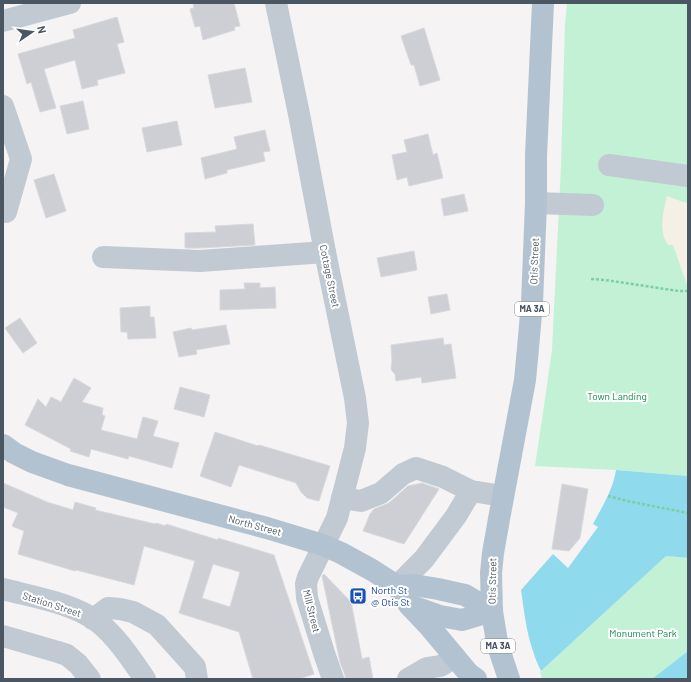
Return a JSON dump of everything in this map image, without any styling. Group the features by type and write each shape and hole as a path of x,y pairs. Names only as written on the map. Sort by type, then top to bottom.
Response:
{"main road":[{"name":"Otis Street","path":"492,611 492,560 525,380 528,354 532,303 536,203 536,156 543,3"},
{"name":"North Street","path":"3,446 32,462 68,475 267,528 323,545 341,553 397,586 409,606 433,630 469,674 476,679"},
{"path":"397,586 414,585 465,595 492,611"},
{"path":"409,606 440,616 462,620 492,611"},
{"name":"MA 3A","path":"492,611 498,646 509,679"}],"street":[{"path":"3,21 70,3"},
{"name":"Cottage Street","path":"276,3 352,384 358,423 355,448 342,498 336,518 323,545"},
{"path":"3,106 20,159 6,212"},
{"path":"609,165 688,176"},
{"path":"536,203 593,205"},
{"path":"103,257 200,261 325,252"},
{"path":"342,498 361,500 381,493 403,474 416,468 443,477 470,491 503,496"},
{"path":"397,586 424,559 456,516 470,491"},
{"name":"Mill Street","path":"323,545 308,576 306,591 310,611 333,679"},
{"name":"Station Street","path":"3,589 58,604 81,612 93,619 113,637 144,679"},
{"path":"93,619 108,608 120,608 132,612 157,625 195,667 198,679"},
{"path":"3,636 67,655 78,664 90,679"},
{"path":"408,679 427,668 440,666 454,656"}],"path":[{"path":"591,279 688,291"},
{"path":"608,496 688,512"}],"green space":[{"name":"Town Landing","path":"567,3 688,3 688,476 616,470 535,466 552,350"},
{"name":"Monument Park","path":"666,556 688,558 688,651 652,679 542,679 540,672"}],"sand":[{"path":"667,196 688,203 688,285 673,245 668,245 663,233 662,221"}],"water":[{"path":"616,470 688,476 688,558 666,556 541,671 529,636 521,590 553,554 568,568 598,527 593,524 610,491"},
{"path":"688,651 688,679 652,679"}],"building":[{"path":"193,3 234,3 240,26 234,27 235,30 203,40 200,26 195,27 190,9 194,8"},
{"path":"117,17 124,42 117,44 125,73 97,80 98,85 82,89 75,60 44,69 56,108 40,112 31,82 27,84 18,54 75,38 73,30"},
{"path":"424,28 440,80 420,86 414,65 411,65 401,36"},
{"path":"245,68 252,102 215,108 208,75"},
{"path":"83,101 89,129 67,134 60,106"},
{"path":"177,121 182,145 147,152 142,128"},
{"path":"265,130 270,151 263,152 265,161 227,170 227,173 205,179 201,158 237,149 234,137"},
{"path":"428,134 433,155 437,153 443,178 409,186 407,177 397,180 392,155 407,152 404,140"},
{"path":"54,174 66,211 46,218 34,180"},
{"path":"464,194 468,211 444,216 441,199"},
{"path":"253,224 255,245 185,248 185,233 216,232 215,226"},
{"path":"414,251 417,270 381,277 377,258"},
{"path":"244,283 260,283 260,288 275,287 276,308 220,310 220,290 245,289"},
{"path":"447,294 450,310 431,314 428,297"},
{"path":"150,306 150,317 154,317 156,338 128,339 127,332 121,332 120,308"},
{"path":"20,318 37,343 23,353 5,328"},
{"path":"226,325 230,344 196,350 197,354 179,357 173,332 191,328 192,330"},
{"path":"443,338 444,345 451,344 456,378 422,383 421,377 396,381 395,374 391,368 391,345"},
{"path":"74,378 91,388 82,402 103,408 102,415 105,416 101,430 137,439 143,417 158,421 153,436 179,443 172,468 129,456 128,459 91,449 89,457 70,451 71,449 25,425 38,399 46,407 51,397 61,402"},
{"path":"180,387 210,395 204,417 174,409"},
{"path":"215,432 258,446 259,445 330,466 319,501 307,498 301,492 296,483 239,465 231,487 200,476"},
{"path":"3,483 47,502 73,510 75,502 96,508 95,510 155,524 166,526 166,524 274,555 314,674 299,679 253,679 239,632 179,613 195,561 144,546 134,585 76,570 75,571 18,554 24,531 12,526 18,513 3,507","holes":["213,564 240,572 230,607 202,598"]},
{"path":"422,483 439,489 404,544 363,531 370,514 374,509 389,503 408,486"},
{"path":"562,484 588,489 580,538 569,551 552,549"},
{"path":"324,574 351,602 362,659 369,657 373,679 345,679 322,576"}],"place":[{"name":"North St @ Otis St","path":"358,596"}]}
